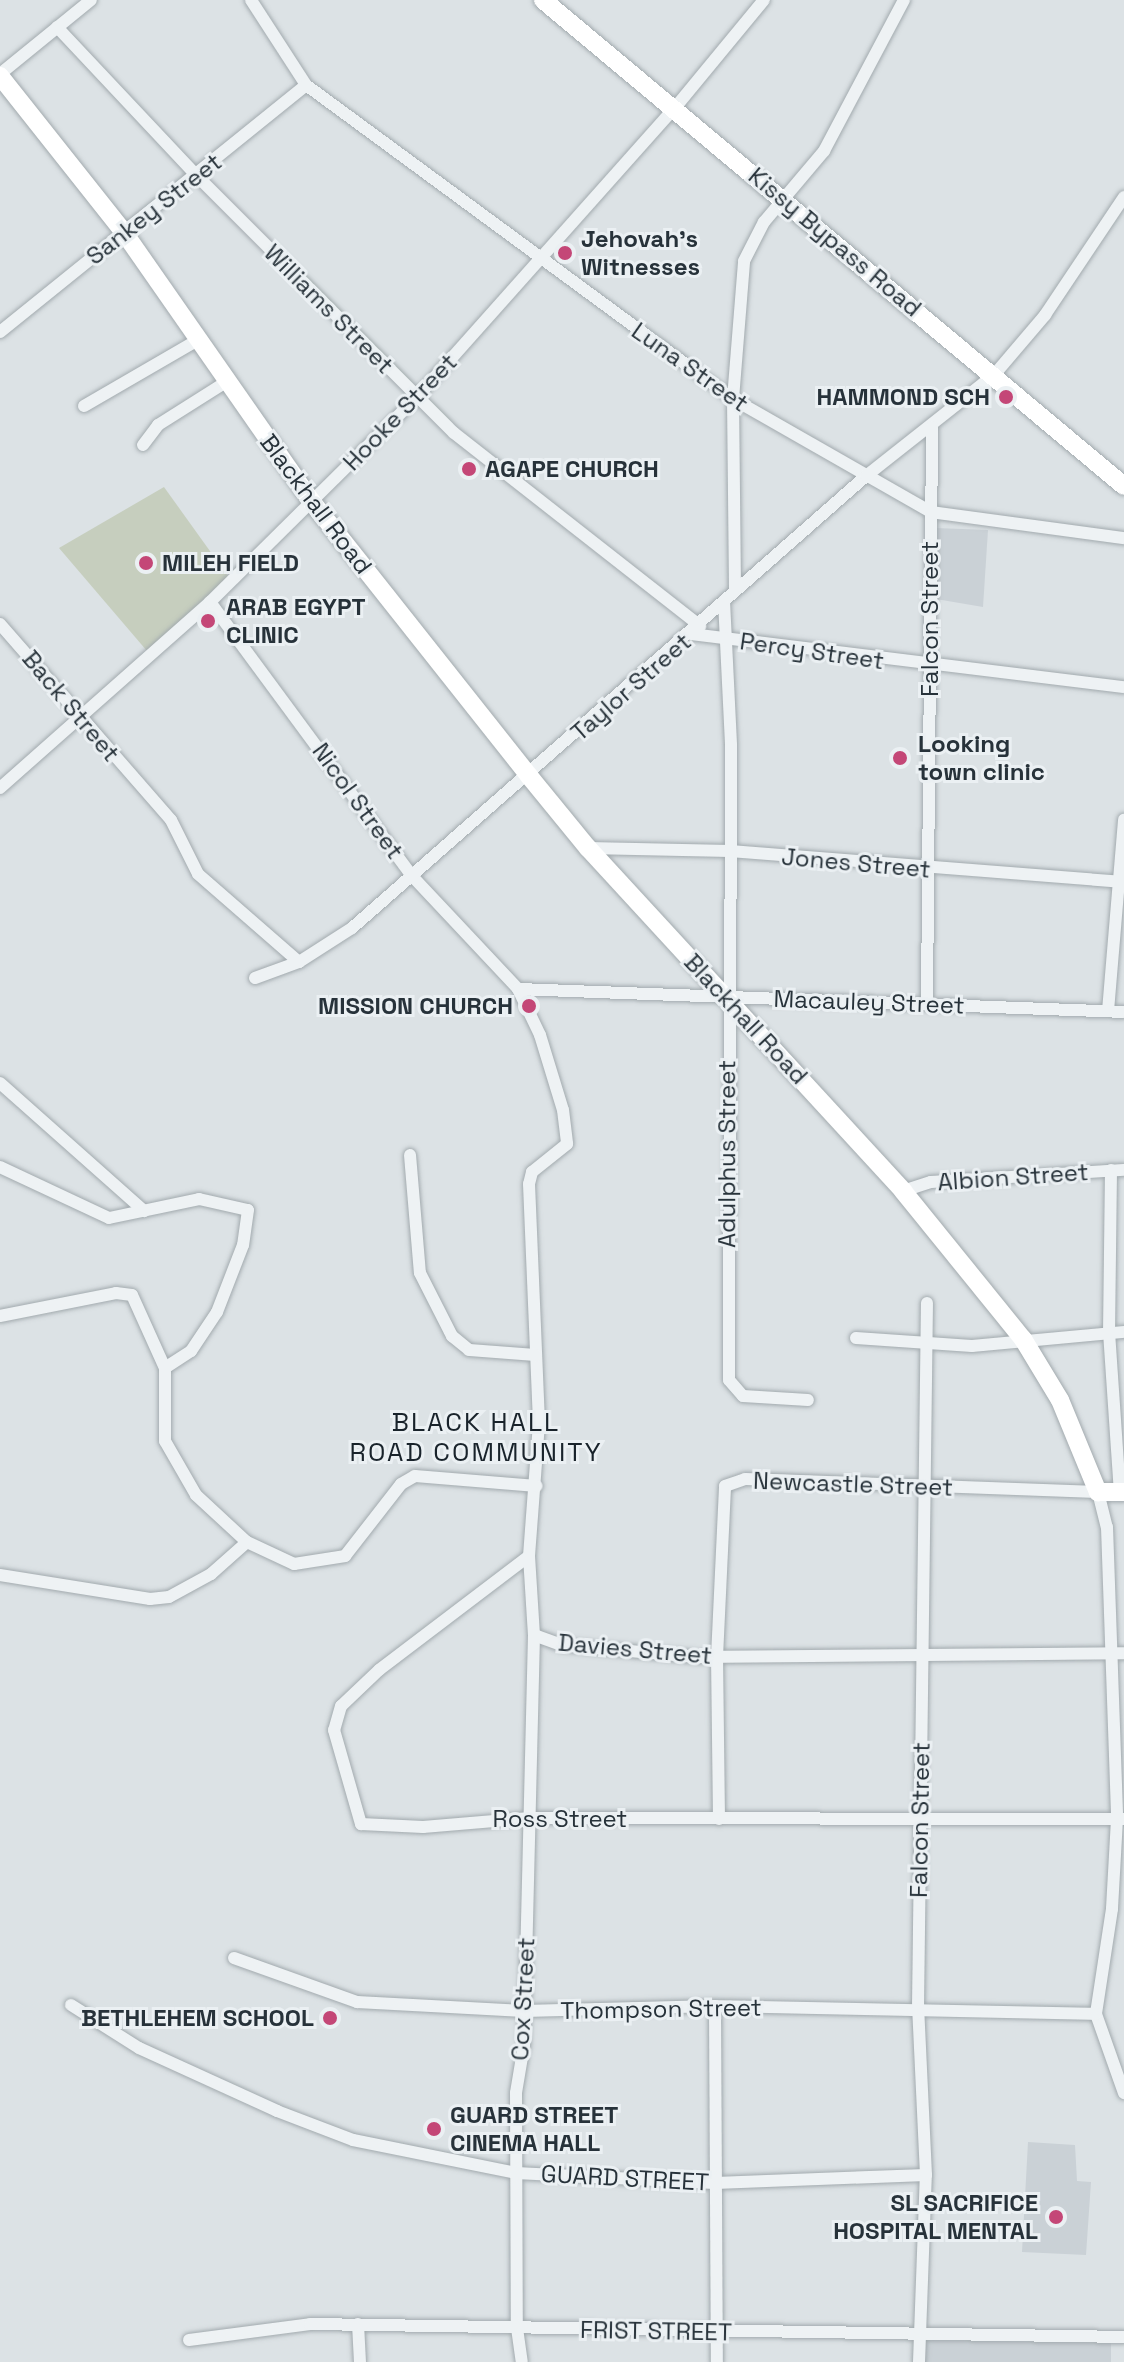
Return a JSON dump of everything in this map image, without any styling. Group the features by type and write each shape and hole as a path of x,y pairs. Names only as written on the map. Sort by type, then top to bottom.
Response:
{"street":[{"path":"0,75 91,0"},
{"path":"251,0 306,85"},
{"name":"Kissy Bypass Road","path":"543,0 786,200 1124,486"},
{"name":"Hooke Street","path":"0,788 84,719 210,602 417,397 674,109 764,0"},
{"path":"735,589 733,399 744,261 757,232 824,151 904,0"},
{"name":"Williams Street","path":"57,27 197,176 417,397 507,477 696,630"},
{"name":"Blackhall Road","path":"0,75 123,231 312,502 529,776 588,848 730,997 903,1191 1023,1339 1060,1400 1098,1492 1107,1527 1119,1653 1121,1819 1112,1909 1096,2014 1124,2093"},
{"name":"Sankey Street","path":"1,329 197,176 306,85"},
{"name":"Luna Street","path":"306,85 542,254 733,399 931,512 1124,538"},
{"name":"Taylor Street","path":"255,978 299,962 352,928 696,630 735,589 866,476 932,427 994,375 1045,315 1124,197"},
{"path":"84,406 198,340"},
{"path":"143,445 158,425 226,382"},
{"name":"Falcon Street","path":"927,1003 932,427"},
{"name":"Adulphus Street","path":"724,601 730,851 729,1380 743,1396 808,1400"},
{"name":"Nicol Street","path":"210,602 413,877 518,989"},
{"name":"Back Street","path":"0,624 171,820 198,874 299,962"},
{"name":"Percy Street","path":"696,630 726,639 929,667 1124,687"},
{"path":"1108,1011 1124,820"},
{"name":"Jones Street","path":"588,848 730,851 928,870 1120,882"},
{"name":"Macauley Street","path":"518,989 1124,1012"},
{"name":"Davies Street","path":"518,989 551,1065 567,1130 564,1152 532,1172 529,1184 536,1355 537,1486 529,1556 534,1635 562,1645 717,1657 1119,1653"},
{"path":"0,1083 144,1211"},
{"path":"410,1155 420,1273 452,1336 469,1350 536,1355"},
{"path":"0,1167 109,1218 199,1199 244,1208 250,1215 217,1312 191,1351 165,1368"},
{"path":"1117,1170 1109,1332 1122,1492"},
{"name":"Albion Street","path":"903,1191 931,1182 1117,1170"},
{"path":"0,1316 126,1292 165,1368 165,1441 196,1495 247,1542 294,1564 345,1556 401,1484 415,1476 537,1486"},
{"name":"Falcon Street","path":"919,2362 926,2175 918,2007 927,1303"},
{"path":"856,1338 926,1346 1124,1332"},
{"name":"Newcastle Street","path":"719,1819 717,1657 725,1486 745,1479 1122,1492"},
{"path":"0,1575 150,1599 169,1597 211,1574 247,1542"},
{"name":"Ross Street","path":"529,1556 351,1694 334,1730 361,1824 409,1828 530,1818 1121,1819"},
{"name":"Cox Street","path":"522,2362 517,2328 516,2093 524,2011 534,1635"},
{"name":"Thompson Street","path":"234,1958 357,2002 524,2011 715,2006 918,2007 1096,2014"},
{"name":"GUARD STREET","path":"71,2005 139,2048 290,2116 353,2140 516,2173 715,2183 926,2175"},
{"path":"715,2006 717,2362"},
{"name":"FRIST STREET","path":"189,2340 310,2324 921,2337 1124,2337"},
{"path":"358,2324 360,2362"}],"shaded area":[{"path":"936,528 988,530 983,607 936,599"},
{"name":"SL SACRIFICE HOSPITAL MENTAL","path":"1028,2142 1075,2145 1077,2181 1091,2182 1086,2255 1022,2252"},
{"path":"926,2340 1111,2343 1111,2362 925,2362"}],"green space":[{"name":"MILEH FIELD","path":"164,487 230,579 147,651 59,548"}],"place":[{"name":"Jehovah’s Witnesses","path":"565,253"},
{"name":"HAMMOND SCH","path":"1006,397"},
{"name":"AGAPE CHURCH","path":"469,469"},
{"name":"MILEH FIELD","path":"146,563"},
{"name":"ARAB EGYPT CLINIC","path":"208,621"},
{"name":"Looking town clinic","path":"900,758"},
{"name":"MISSION CHURCH","path":"529,1006"},
{"name":"BETHLEHEM SCHOOL","path":"330,2018"},
{"name":"GUARD STREET CINEMA HALL","path":"434,2129"},
{"name":"SL SACRIFICE HOSPITAL MENTAL","path":"1056,2217"}],"district":[{"name":"BLACK HALL ROAD COMMUNITY","path":"476,1438"}]}
